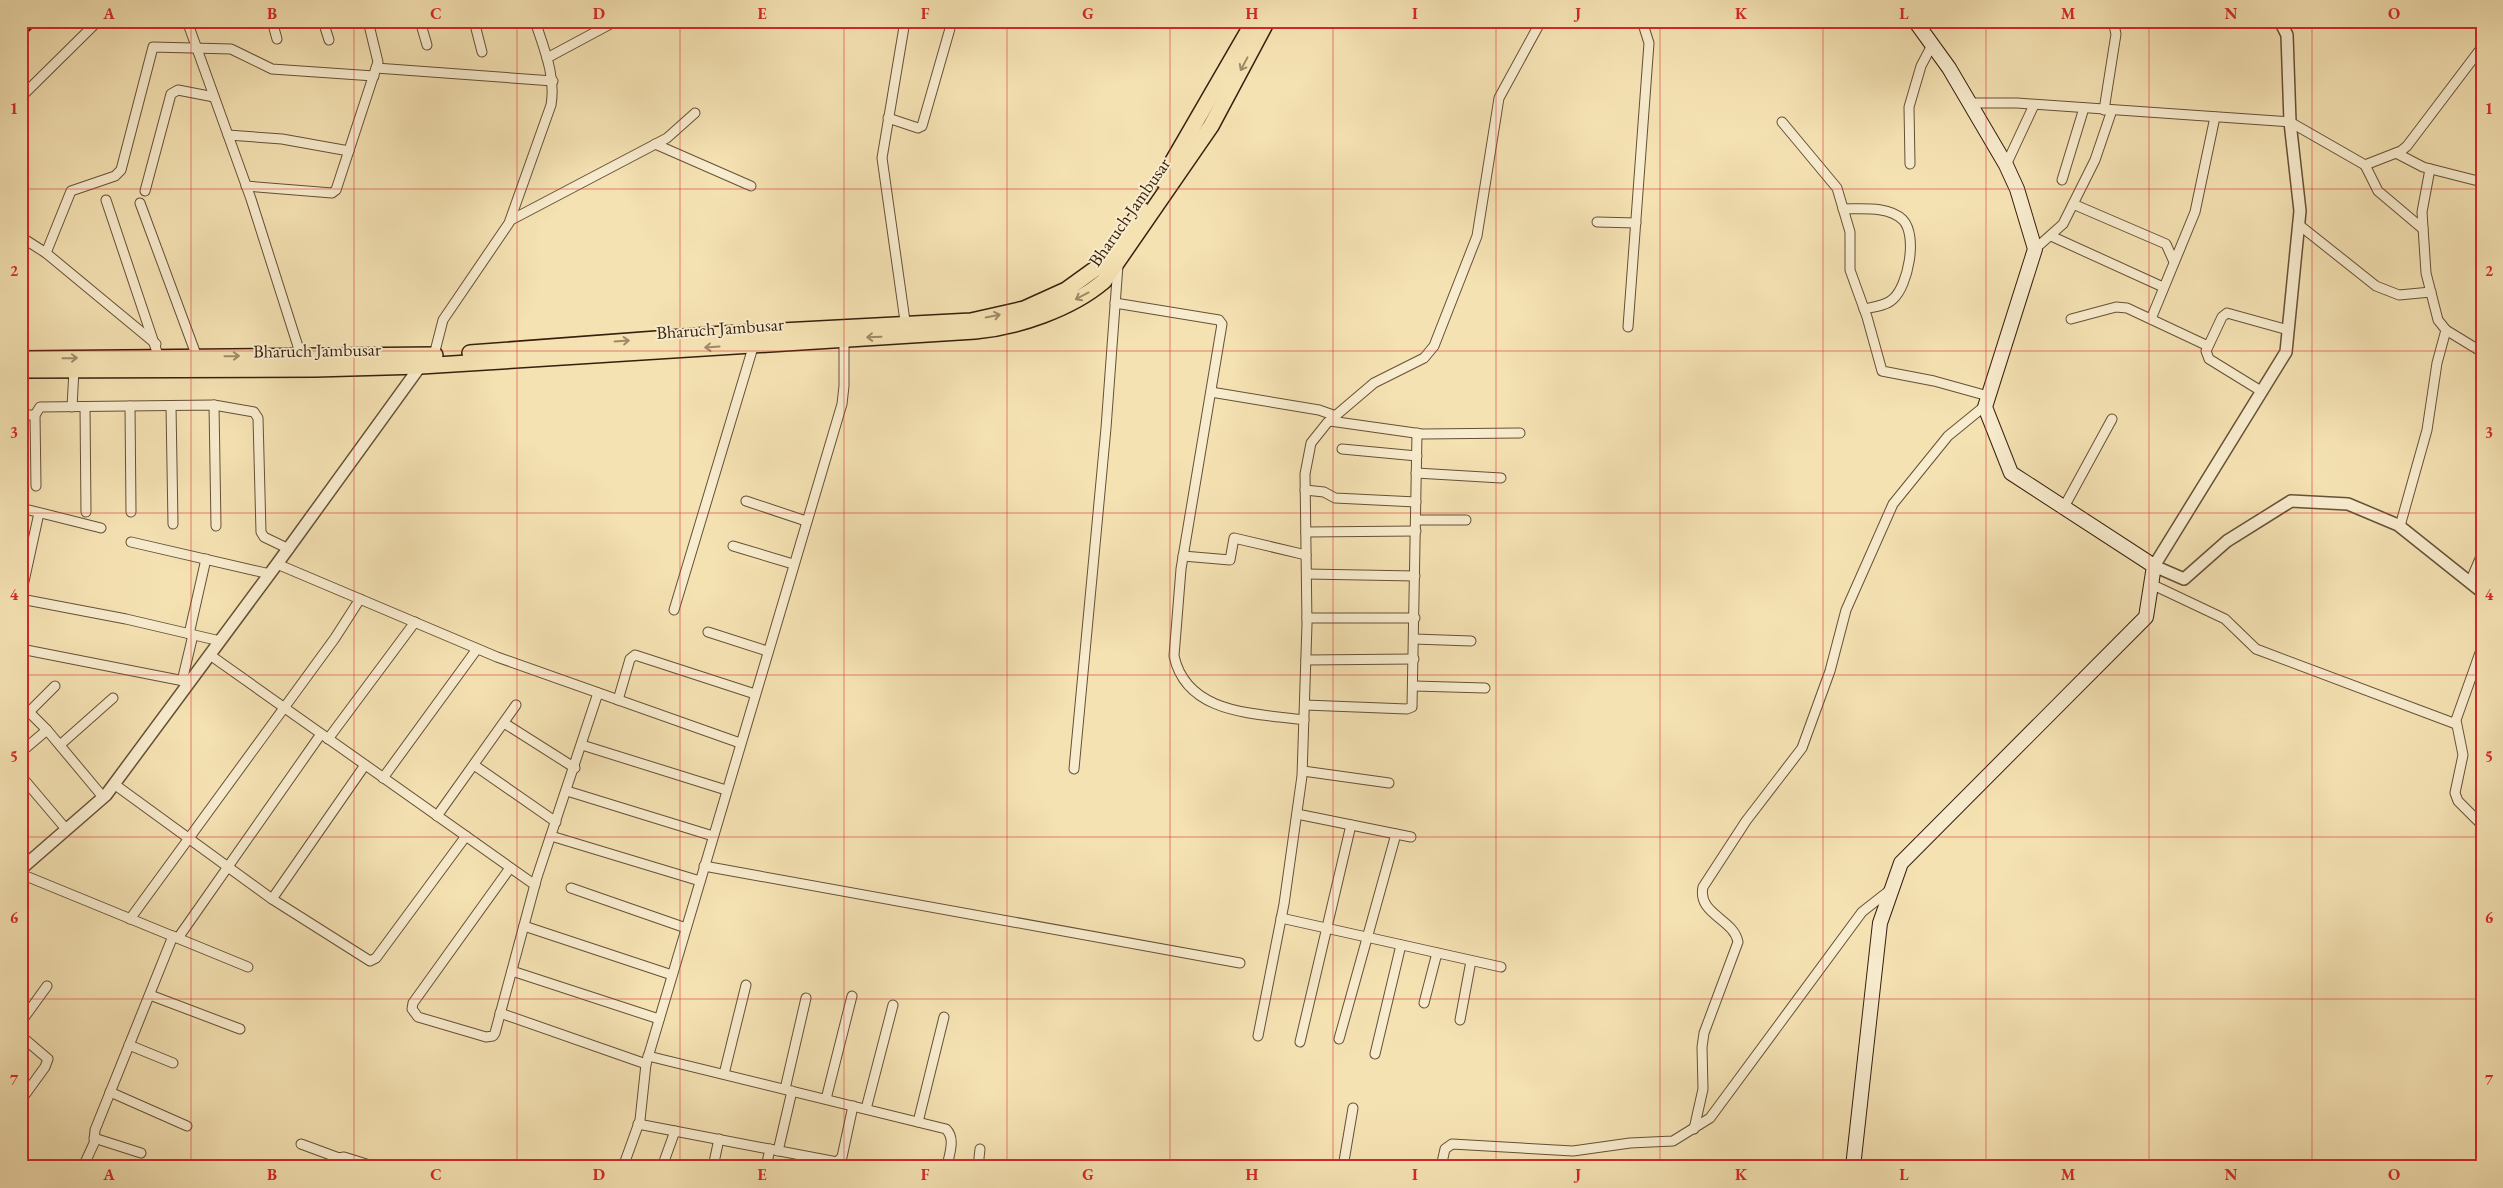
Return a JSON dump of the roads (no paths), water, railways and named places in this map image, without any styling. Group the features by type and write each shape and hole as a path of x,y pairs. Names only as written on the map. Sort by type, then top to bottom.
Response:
{"main road":[{"name":"Bharuch Jambusar","path":"907,330 970,321 1024,309 1066,290 1097,267 1138,217 1172,166 1254,21"},
{"name":"Bharuch Jambusar","path":"21,370 74,370 159,357 302,362 427,359 844,332 982,330 1018,324 1079,298 1104,281 1211,126 1267,21"},
{"path":"1853,1167 1880,923 1901,863 2146,617 2154,566 2011,473 1987,400 2036,249 2017,189 2006,165 1949,68 1915,21"},
{"path":"1097,267 1104,281"},
{"name":"Bharuch Jambusar","path":"598,349 754,344 844,332"},
{"name":"Bharuch Jambusar","path":"21,359 197,357 302,362"}],"street":[{"path":"21,97 98,21"},
{"path":"187,21 246,186 302,362"},
{"path":"272,21 277,39"},
{"path":"323,21 329,40"},
{"path":"246,186 334,192 375,72 377,54 368,21"},
{"path":"420,21 428,45"},
{"path":"474,21 482,52"},
{"path":"24,862 103,797 114,784 186,682 210,655 427,359 443,320 511,220 551,105 553,82 535,21"},
{"path":"547,58 616,21"},
{"path":"905,21 888,118 883,164 907,330"},
{"path":"1258,1036 1282,918 1303,771 1307,618 1305,468 1311,443 1333,418 1374,383 1424,358 1434,346 1477,236 1499,98 1541,21"},
{"path":"1628,327 1649,43 1642,21"},
{"path":"2036,249 2062,224 2096,160 2108,110 2116,34 2113,21"},
{"path":"2280,21 2287,35"},
{"path":"2290,21 2287,35 2290,122 2300,212 2286,352 2154,566 2184,580 2227,541 2291,501 2348,504 2400,526 2482,592"},
{"path":"888,118 918,128 922,126 951,25"},
{"path":"1910,164 1909,107 1922,66 1932,45"},
{"path":"46,253 71,191 115,176 121,170 151,49 155,47 231,49 272,69 375,72 553,82"},
{"path":"2365,165 2396,153 2407,146 2482,47"},
{"path":"145,191 171,94 178,90 214,97"},
{"path":"1969,103 2017,103 2034,106 2290,122 2365,165 2378,191 2423,229"},
{"path":"2006,165 2034,106"},
{"path":"2062,180 2084,108"},
{"path":"511,220 671,136 696,113"},
{"path":"2150,319 2194,212 2215,117"},
{"path":"1694,1129 1703,1089 1702,1047 1704,1033 1738,942 1735,933 1706,906 1703,900 1703,887 1746,821 1802,748 1830,671 1846,610 1893,504 1948,436 1987,400 1934,381 1882,371 1864,309 1850,270 1850,236 1844,209 1833,180 1782,122"},
{"path":"228,135 282,139 349,151"},
{"path":"655,144 751,186"},
{"path":"2396,153 2430,169 2482,182"},
{"path":"2430,169 2422,207 2423,229 2426,273 2438,320 2446,330 2482,352"},
{"path":"106,200 159,357"},
{"path":"140,203 197,357"},
{"path":"2072,204 2166,244 2174,262"},
{"path":"1844,209 1867,209 1895,214 1903,220 1910,232 1913,247 1900,290 1887,303 1864,309"},
{"path":"1597,222 1636,223"},
{"path":"2298,224 2376,286 2400,295 2431,292"},
{"path":"2051,236 2163,287"},
{"path":"21,237 46,253 159,357"},
{"path":"1074,769 1106,438 1118,262"},
{"path":"1116,303 1221,322 1223,327 1182,556 1174,656 1182,681 1193,693 1212,703 1249,712 1304,720"},
{"path":"2071,319 2121,307 2208,346"},
{"path":"2261,391 2209,359 2206,354 2208,346 2222,317 2229,313 2288,330"},
{"path":"2400,526 2427,430 2436,368 2446,330"},
{"path":"623,1167 638,1124 647,1060 843,395 844,332"},
{"path":"674,610 754,344"},
{"path":"72,407 74,370"},
{"path":"1211,392 1319,410 1333,418 1417,433 1520,433"},
{"path":"36,486 35,415 40,407 214,405 254,412 257,415 261,532 264,537 289,548"},
{"path":"214,405 216,526"},
{"path":"130,406 131,512"},
{"path":"171,406 174,524"},
{"path":"85,407 86,512"},
{"path":"21,415 35,415"},
{"path":"2064,508 2112,419"},
{"path":"1305,705 1407,709 1413,704 1417,433"},
{"path":"1342,448 1417,456"},
{"path":"1416,473 1501,478"},
{"path":"1305,490 1324,492 1335,498 1416,502"},
{"path":"746,501 806,521"},
{"path":"21,508 101,528"},
{"path":"21,595 39,513"},
{"path":"1416,520 1466,520"},
{"path":"1306,532 1416,531"},
{"path":"1182,556 1230,560 1234,538 1306,555"},
{"path":"131,542 206,559 274,569 360,599 477,648 740,743"},
{"path":"734,546 793,564"},
{"path":"2470,582 2482,554"},
{"path":"186,682 191,635 206,559"},
{"path":"1307,574 1415,576"},
{"path":"2151,584 2225,619 2256,649 2456,724"},
{"path":"21,599 220,641"},
{"path":"130,919 335,638 360,599"},
{"path":"1307,618 1415,618"},
{"path":"84,1167 95,1130 110,1092 176,937 226,866 324,736 415,622"},
{"path":"708,632 767,651"},
{"path":"1414,639 1471,641"},
{"path":"2482,647 2466,687 2456,724 2463,755 2455,794 2458,801 2482,825"},
{"path":"383,778 477,648"},
{"path":"21,649 186,682"},
{"path":"210,655 535,885"},
{"path":"618,700 630,659 634,655 755,694"},
{"path":"1306,660 1414,659"},
{"path":"29,712 55,686"},
{"path":"1414,686 1485,688"},
{"path":"510,868 413,1003 412,1009 418,1016 490,1037 495,1033 535,885 575,768 598,693"},
{"path":"60,745 113,698"},
{"path":"21,704 47,730 103,797"},
{"path":"437,816 516,705"},
{"path":"504,723 575,768"},
{"path":"21,752 47,730"},
{"path":"582,745 726,790"},
{"path":"272,899 365,765"},
{"path":"474,765 556,822"},
{"path":"1303,771 1389,783"},
{"path":"21,776 66,829"},
{"path":"114,784 272,899 366,960 373,960 466,836"},
{"path":"567,791 713,836"},
{"path":"1297,814 1411,837"},
{"path":"1300,1042 1351,825"},
{"path":"1339,1039 1396,834"},
{"path":"551,836 700,881"},
{"path":"704,866 1240,963"},
{"path":"21,874 248,966"},
{"path":"571,888 686,928"},
{"path":"1441,1167 1445,1150 1452,1144 1573,1151 1630,1142 1673,1141 1694,1129 1710,1118 1862,912 1892,888"},
{"path":"1282,918 1501,967"},
{"path":"524,926 672,975"},
{"path":"1375,1054 1400,945"},
{"path":"1424,1003 1437,953"},
{"path":"1460,1020 1471,961"},
{"path":"512,971 659,1019"},
{"path":"724,1074 746,985"},
{"path":"21,1022 47,986"},
{"path":"150,995 240,1029"},
{"path":"826,1099 852,996"},
{"path":"766,1167 774,1150 806,998"},
{"path":"866,1109 893,1005"},
{"path":"500,1013 647,1060 724,1074 946,1129 949,1132 952,1143 947,1167"},
{"path":"918,1122 944,1017"},
{"path":"21,1036 48,1059 45,1067 21,1100"},
{"path":"129,1045 173,1064"},
{"path":"110,1092 187,1126"},
{"path":"830,1163 842,1157 853,1106"},
{"path":"1343,1167 1353,1108"},
{"path":"638,1124 774,1150 846,1167"},
{"path":"662,1167 675,1131"},
{"path":"94,1138 141,1153"},
{"path":"713,1167 718,1140"},
{"path":"301,1144 339,1158 348,1158 376,1167"},
{"path":"978,1167 980,1149"},
{"path":"333,1167 339,1158"}],"railway":[{"path":"21,36 37,21"}]}
